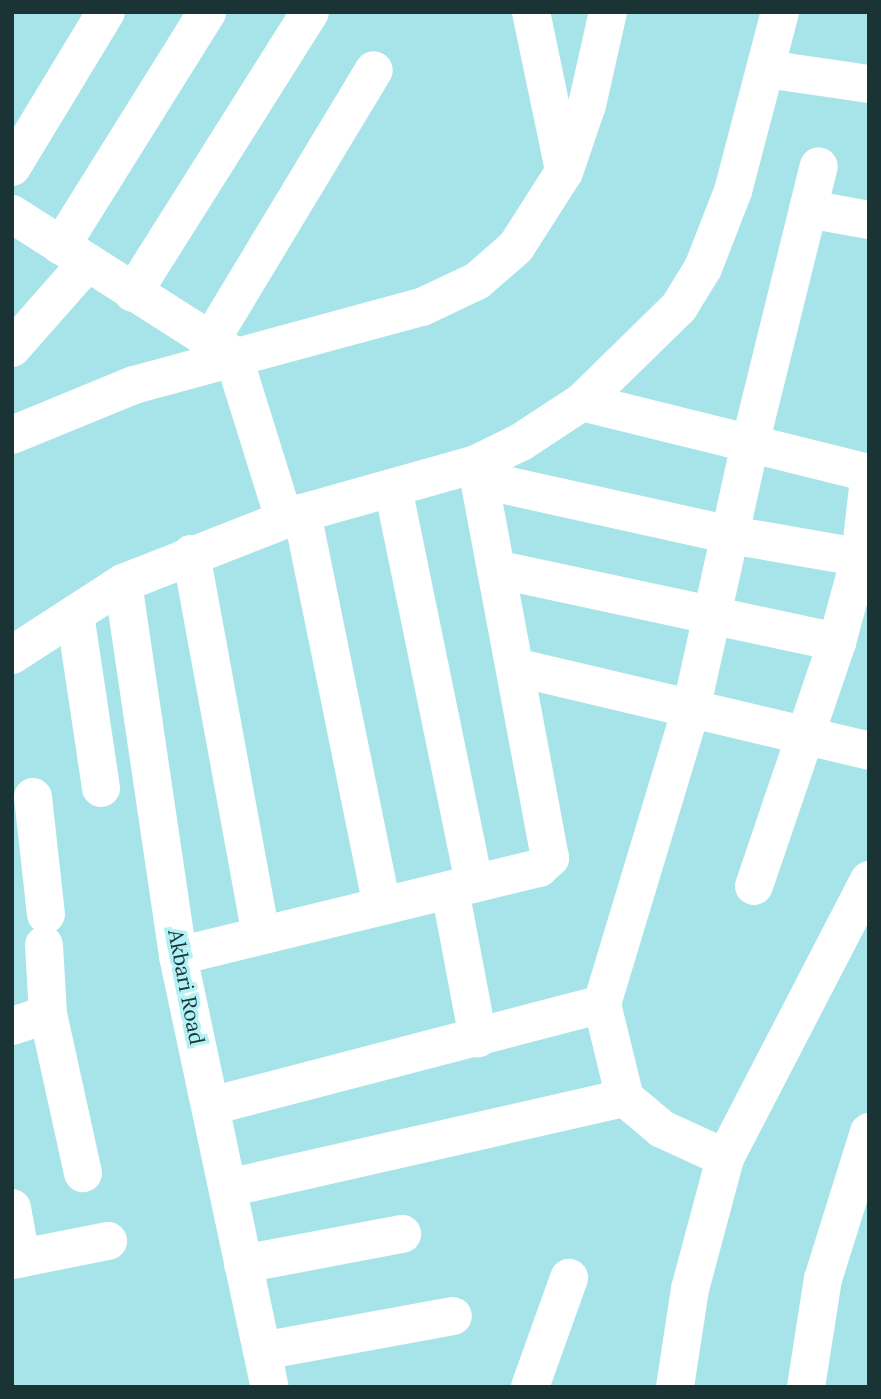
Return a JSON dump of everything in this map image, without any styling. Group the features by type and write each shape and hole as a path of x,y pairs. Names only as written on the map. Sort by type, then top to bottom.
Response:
{"street":[{"path":"12,167 106,12"},
{"path":"12,348 74,254 207,12"},
{"path":"133,293 310,12"},
{"path":"531,12 565,172"},
{"path":"12,435 70,408 222,348 422,307 477,281 516,247 565,172 587,105 608,12"},
{"path":"12,654 123,583 191,554 293,516 393,488 477,471 582,402 679,307 703,268 733,191 780,12"},
{"path":"766,69 869,83"},
{"path":"222,348 374,70"},
{"path":"725,1158 652,1123 625,1098 602,1004 691,710 714,618 750,444 819,166"},
{"path":"808,209 869,220"},
{"path":"12,214 222,348 247,396 273,483 293,516 382,906"},
{"path":"582,402 869,473"},
{"path":"477,471 731,535 864,558"},
{"path":"178,956 261,933 539,868 550,858 477,471"},
{"path":"754,886 864,558 869,479"},
{"path":"393,488 462,887 478,1038"},
{"path":"191,554 261,933"},
{"path":"496,569 714,618 837,642"},
{"name":"Akbari Road","path":"123,583 178,956 266,1369"},
{"path":"75,614 100,788"},
{"path":"515,667 869,751"},
{"path":"33,797 26,877 45,929 48,1014 83,1173"},
{"path":"675,1387 690,1289 725,1158 869,880"},
{"path":"211,1106 602,1004"},
{"path":"12,1026 48,1014"},
{"path":"228,1188 625,1098"},
{"path":"806,1387 823,1279 869,1132"},
{"path":"12,1208 17,1259 108,1241"},
{"path":"243,1265 402,1234"},
{"path":"529,1387 569,1278"},
{"path":"266,1369 453,1316"}]}
